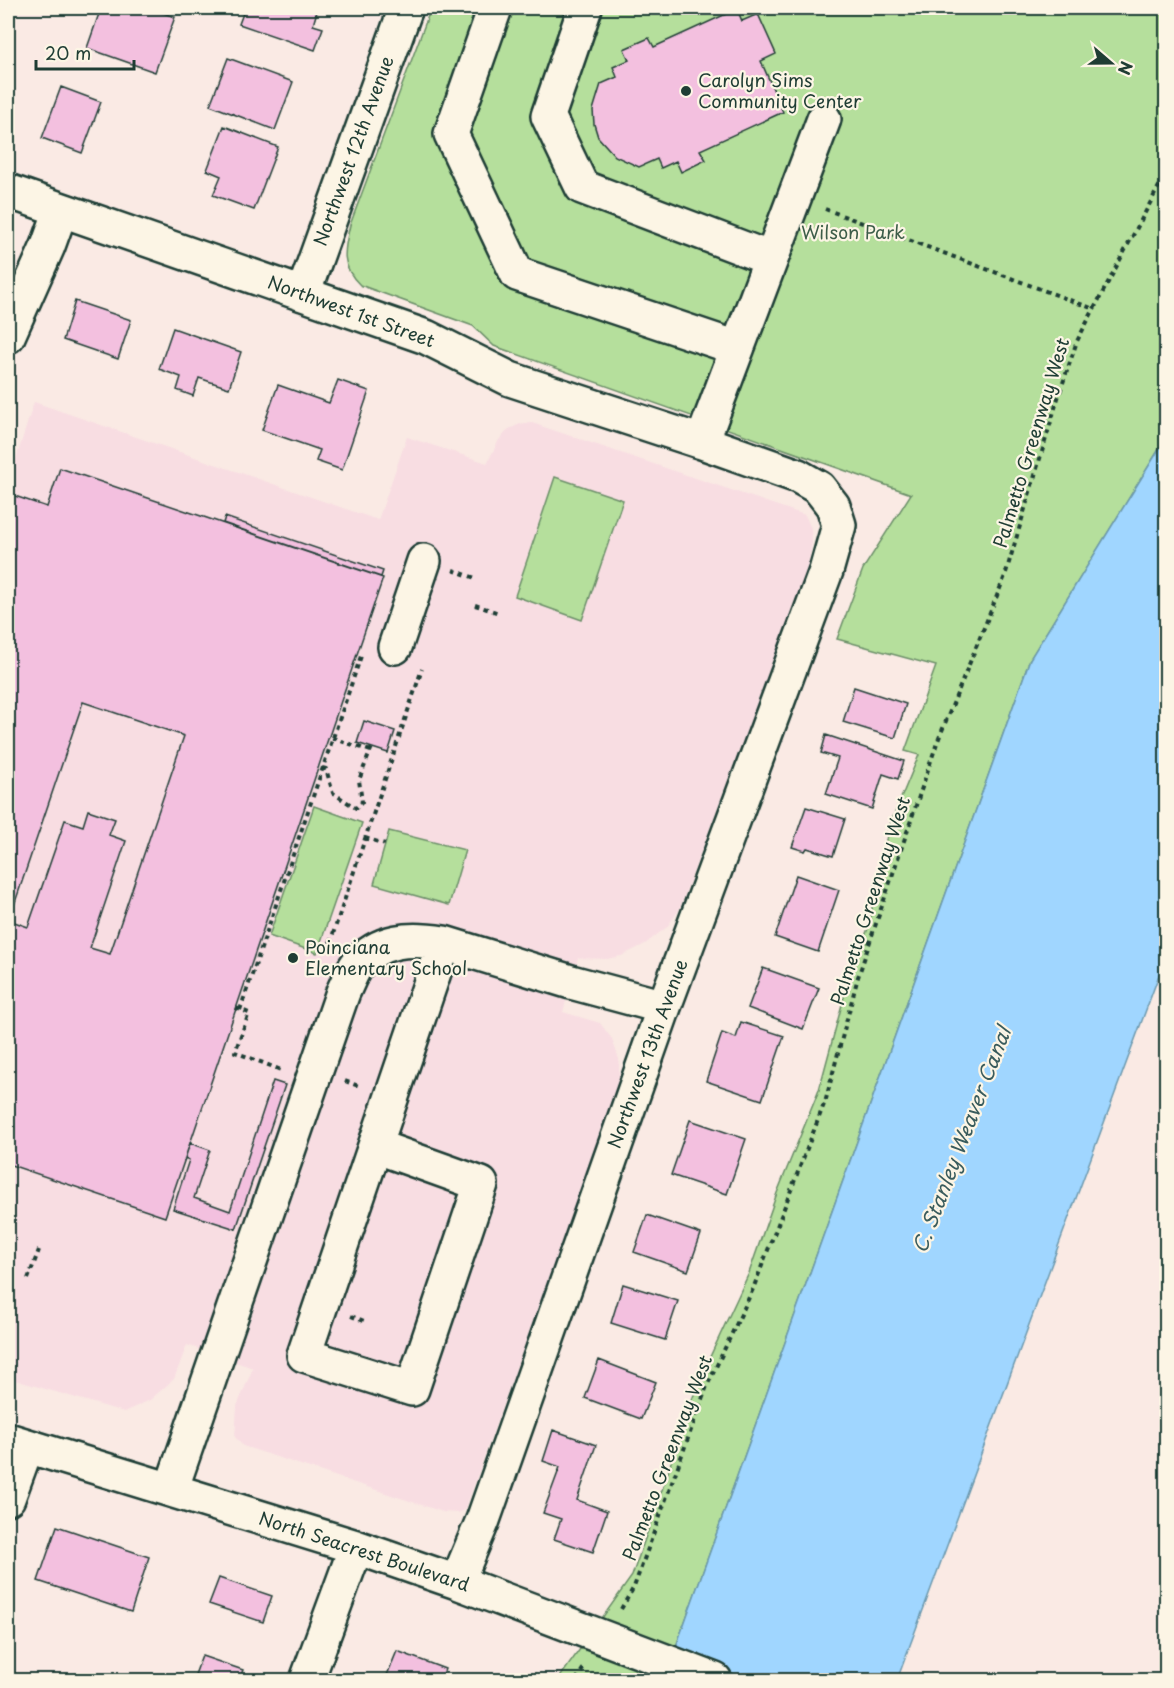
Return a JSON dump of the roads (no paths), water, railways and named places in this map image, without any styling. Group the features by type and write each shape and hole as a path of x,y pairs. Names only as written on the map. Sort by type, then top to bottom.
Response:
{"street":[{"name":"Northwest 12th Avenue","path":"303,294 406,8"},
{"path":"495,8 451,134 517,274 737,348"},
{"path":"585,8 548,116 582,187 771,259"},
{"path":"702,442 824,119"},
{"name":"Northwest 1st Street","path":"8,191 426,337 510,379 798,476 819,488 833,506 839,525"},
{"path":"8,336 48,246 61,210"},
{"name":"Northwest 13th Avenue","path":"458,1582 483,1520 664,1007 826,571 839,525"},
{"path":"395,647 437,565"},
{"path":"171,1491 342,992 356,966 379,946 394,941 423,940 444,943 571,982 664,1007"},
{"path":"375,1146 481,1184 412,1389 304,1355 375,1146 444,943"},
{"path":"8,1498 17,1443"},
{"name":"North Seacrest Boulevard","path":"17,1443 356,1547 458,1582 715,1680"},
{"path":"307,1680 356,1547"}],"water":[{"name":"C. Stanley Weaver Canal","path":"1166,438 1166,956 897,1680 664,1680 1030,659"}],"place":[{"name":"Carolyn Sims Community Center","path":"686,91"},
{"name":"Poinciana Elementary School","path":"293,958"}],"park label":[{"name":"Wilson Park","path":"853,233"}]}
